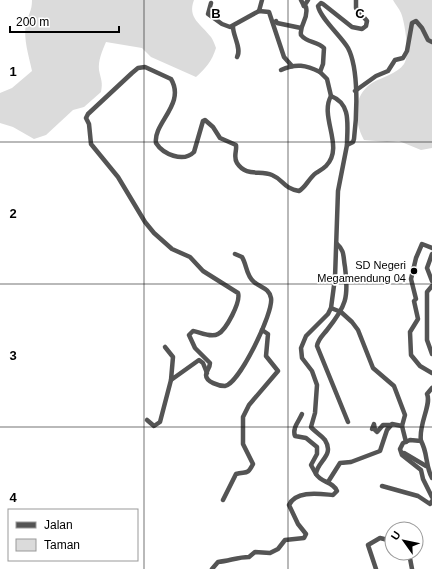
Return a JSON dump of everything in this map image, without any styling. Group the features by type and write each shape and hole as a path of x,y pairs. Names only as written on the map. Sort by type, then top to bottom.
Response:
{"street":[{"path":"259,11 262,0"},
{"path":"301,0 306,7 307,18 301,28 301,35 303,38 324,48 323,64 320,72"},
{"path":"304,6 308,0"},
{"path":"347,145 354,139 355,70 347,47 318,7 320,4 323,4 352,28 362,29 366,26 367,21 356,8 356,0"},
{"path":"211,3 208,12 210,16 222,24 233,27 259,11 269,12 271,14 284,57 292,66"},
{"path":"276,21 283,26 301,28"},
{"path":"355,91 376,76 388,71 395,60 403,58 407,51 412,23 416,21 422,28 428,40 432,42"},
{"path":"233,27 233,35 239,51 238,57"},
{"path":"207,373 210,363 195,348 189,335 193,331 208,335 218,334 233,314 238,302 238,295 232,288 203,271 193,259 168,246 154,233 145,222 118,177 91,144 89,124 86,118 132,73 138,68 145,67 171,79 175,88 170,108 156,135 156,143 161,150 179,157 192,155 203,121 206,120 213,127 220,138 236,145 235,158 242,167 255,174 271,174 289,189 299,191 315,173 326,166 331,158 332,134 327,107 331,96 326,79 320,72 305,65 292,66 281,70"},
{"path":"316,474 318,467 326,459 328,450 324,439 311,427 315,412 317,385 312,371 302,358 301,348 306,336 328,314 331,308 335,278 338,191 347,145 346,109 340,101 331,96"},
{"path":"337,244 343,250 347,281 346,295 341,312 320,339 317,346 348,422"},
{"path":"432,248 422,244 413,269 412,279 416,299 414,301 414,308 418,319 410,332 411,355 420,366 432,373"},
{"path":"172,380 199,360 204,363 208,379 221,386 228,386 241,371 262,330 270,310 271,296 265,288 253,282 247,272 242,257 235,254"},
{"path":"432,254 426,268 432,281"},
{"path":"432,286 427,292 426,298 427,340 432,354"},
{"path":"331,308 341,312 358,330 373,368 394,386 405,415 402,426 406,442"},
{"path":"222,500 236,474 244,474 249,472 253,464 243,444 244,415 250,405 278,371 266,356 268,334 262,330"},
{"path":"147,420 154,426 160,422 172,380 173,357 165,347"},
{"path":"432,388 428,390 427,408 420,430 421,441 425,449 426,466 432,478"},
{"path":"212,569 218,562 228,562 236,558 249,558 255,552 267,554 274,552 285,540 304,538 306,534 298,524 290,505 294,498 314,494 335,494 337,488 322,480 316,474 311,465 316,457 317,447 306,438 295,436 294,434 294,429 302,414"},
{"path":"372,429 374,424 377,432 383,424 395,424 402,426"},
{"path":"328,482 340,463 352,462 380,451 390,425"},
{"path":"400,452 402,446 406,442 421,441"},
{"path":"400,452 426,466"},
{"path":"400,452 421,470 423,479 432,497"},
{"path":"382,486 418,496 428,504 432,501"},
{"path":"376,569 368,545 380,538 384,539"}],"green space":[{"path":"32,0 194,0 192,12 199,24 211,37 216,48 213,57 196,77 151,57 142,48 106,42 99,63 102,83 101,92 84,107 73,110 46,135 34,139 13,127 0,123 0,93 12,88 32,71 25,30"},
{"path":"393,0 432,0 432,148 421,150 399,141 387,142 364,140 358,125 358,102 366,88 372,83 397,70 406,60 407,47 403,17"}],"place":[{"name":"SD Negeri Megamendung 04","path":"414,271"}]}
